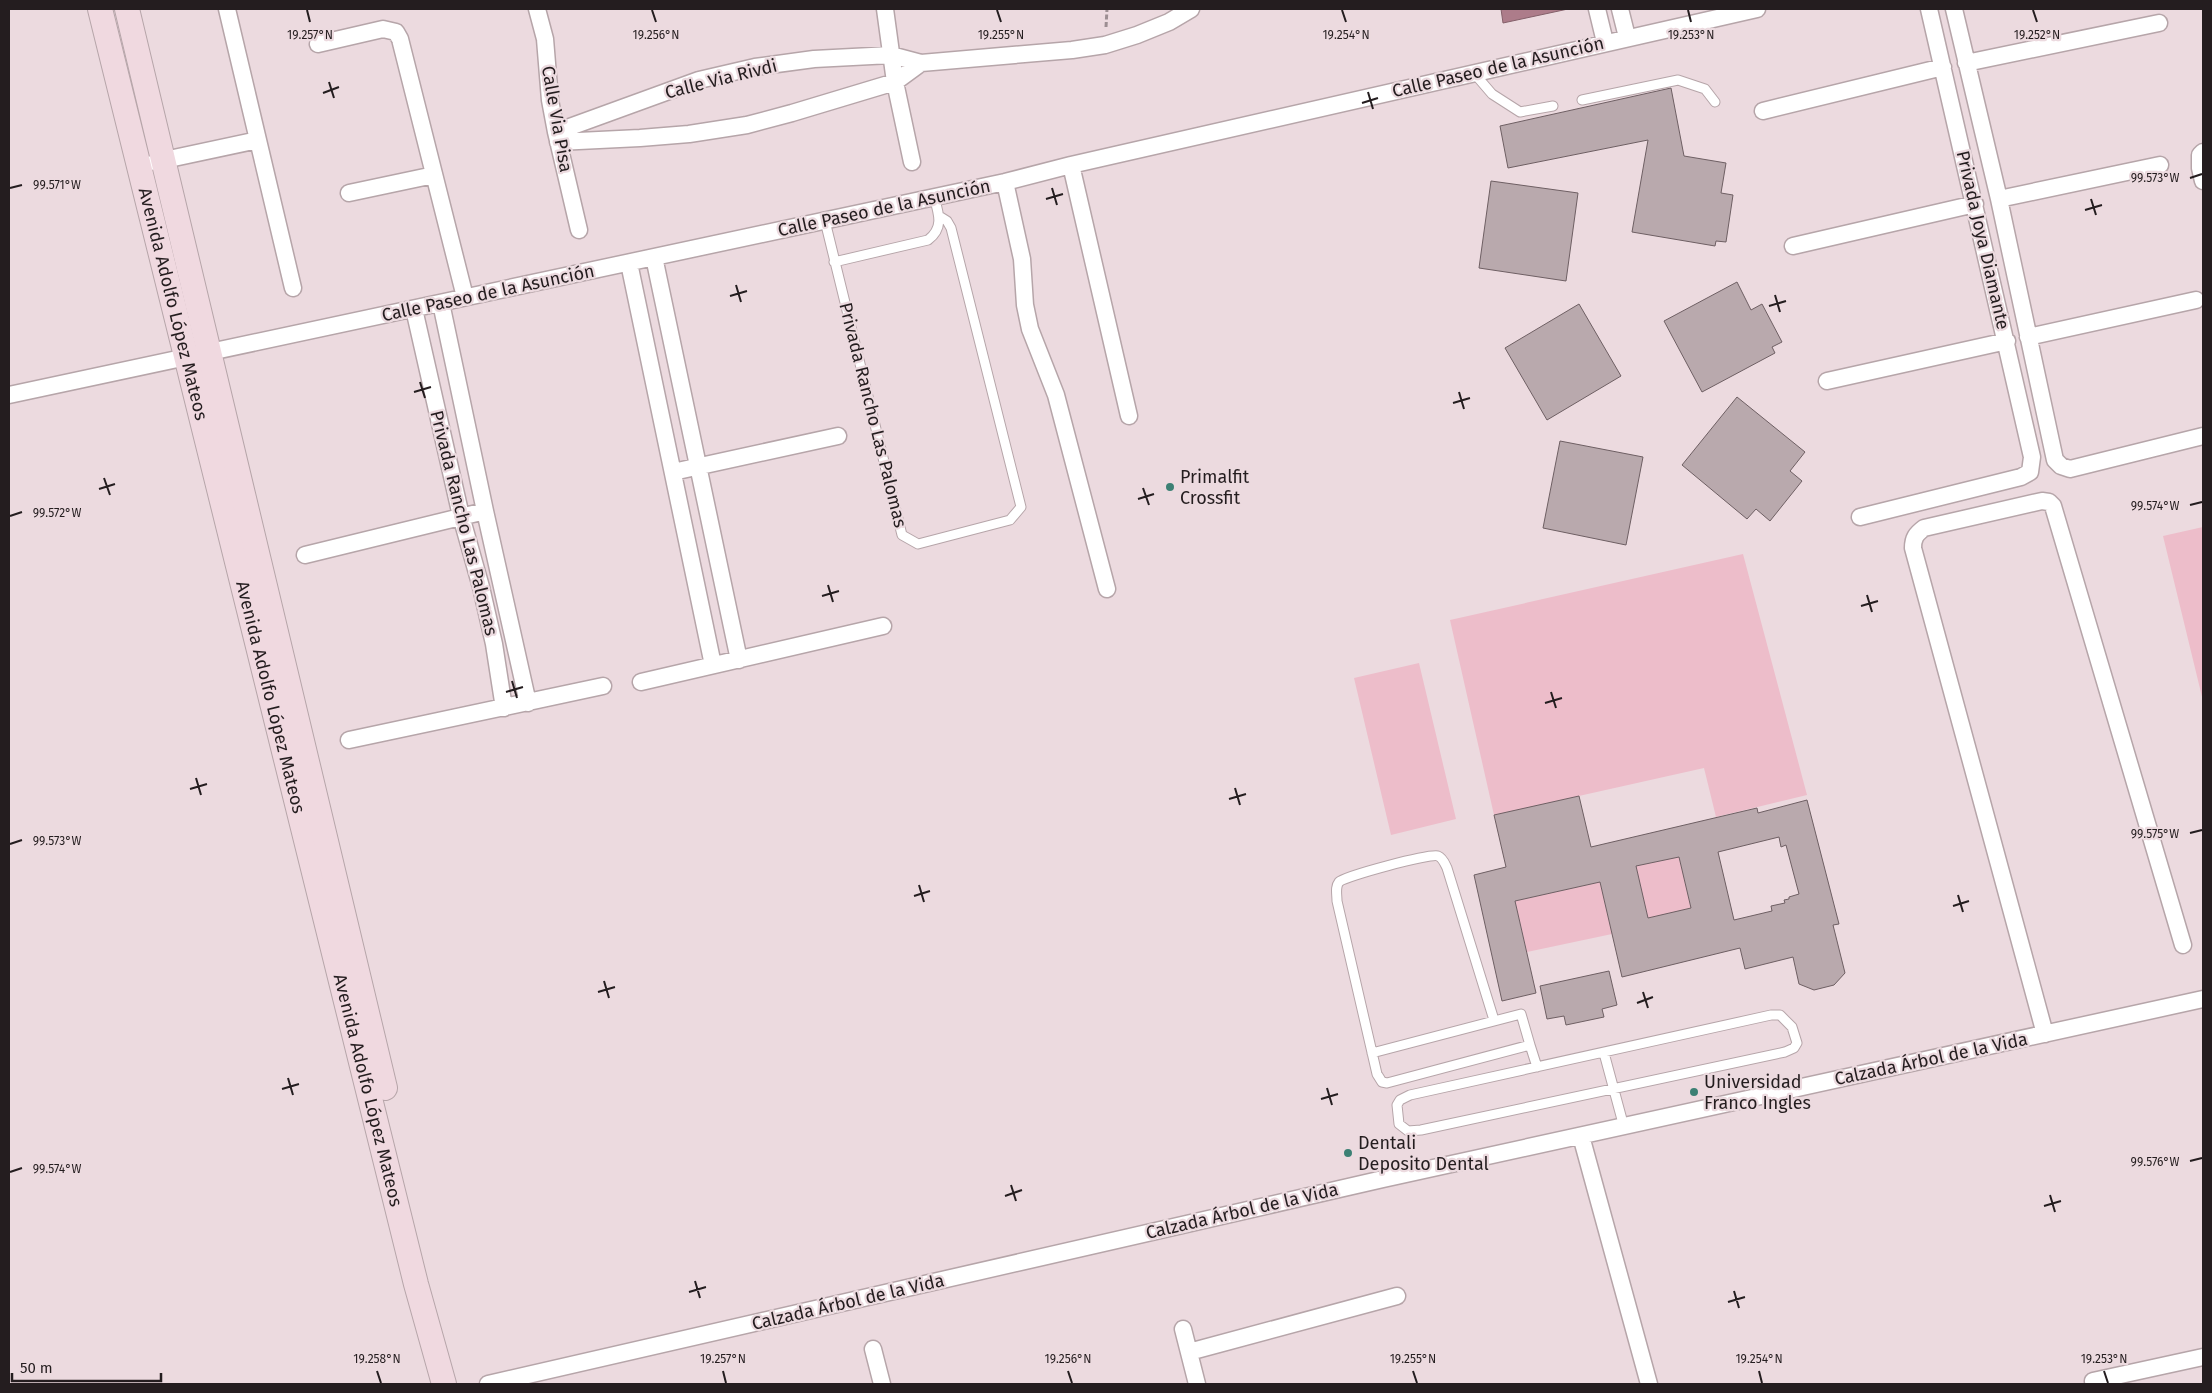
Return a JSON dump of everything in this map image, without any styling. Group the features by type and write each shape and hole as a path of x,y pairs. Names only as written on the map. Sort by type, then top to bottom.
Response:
{"street":[{"name":"Avenida Adolfo López Mateos","path":"100,9 138,166 197,355 430,1278 453,1384"},
{"name":"Avenida Adolfo López Mateos","path":"127,9 163,160 197,355 416,1284 444,1384"},
{"path":"227,9 293,288"},
{"name":"Calle Via Pisa","path":"538,9 545,38 550,100 579,230"},
{"path":"885,9 890,55 912,162"},
{"name":"Calle Via Rivdi","path":"557,137 699,80 755,67 814,59 890,55 921,64 1072,50 1105,45 1137,35 1168,22 1191,9"},
{"path":"1597,9 1605,42"},
{"path":"1620,9 1627,38"},
{"name":"Calle Paseo de la Asunción","path":"9,395 1005,182 1474,72 1757,9"},
{"name":"Privada Joya Diamante","path":"1860,517 2021,477 2030,472 2032,456 2007,341 1929,9"},
{"name":"Privada Joya Diamante","path":"1954,9 1999,199 2055,460 2061,466 2070,469 2203,436"},
{"path":"1966,63 2159,23"},
{"path":"318,44 383,29 396,32 400,39 464,297"},
{"name":"Calle Via Rivdi","path":"557,137 660,136 747,124 792,113 895,82 921,64"},
{"path":"1763,111 1943,67"},
{"path":"138,166 258,140"},
{"path":"2203,152 2200,155 2200,168 2203,181"},
{"path":"1071,165 1129,416"},
{"path":"1999,199 2160,165"},
{"path":"349,193 434,175"},
{"path":"1005,182 1022,260 1025,305 1030,329 1056,395 1107,589"},
{"path":"1793,246 1975,204"},
{"path":"654,257 739,660"},
{"path":"628,263 713,665"},
{"path":"2028,337 2196,300"},
{"name":"Privada Rancho Las Palomas","path":"441,303 528,703"},
{"name":"Privada Rancho Las Palomas","path":"414,309 461,516 492,635 504,708"},
{"path":"1827,381 2007,341"},
{"path":"673,472 838,436"},
{"path":"2045,1034 1913,548 1913,539 1924,528 2042,501 2049,502 2053,506 2183,945"},
{"path":"305,555 485,511"},
{"path":"641,682 883,626"},
{"path":"349,740 603,686"},
{"name":"Calzada Árbol de la Vida","path":"488,1384 1624,1126 2203,999"},
{"path":"1581,1136 1649,1384"},
{"path":"1189,1352 1397,1296"},
{"path":"1182,1329 1197,1384"},
{"path":"874,1349 882,1384"},
{"path":"2093,1381 2203,1357"}],"lane":[{"path":"1474,72 1492,94 1520,112 1552,106"},
{"path":"1582,100 1678,80 1705,89 1714,102"},
{"path":"834,262 928,240 935,235 939,227 939,216 934,197"},
{"name":"Privada Rancho Las Palomas","path":"825,221 902,535 918,544 1010,520 1021,507 951,228 948,221 939,216"},
{"path":"1494,1020 1447,868 1440,856 1426,856 1367,871 1340,881 1336,886 1337,892 1379,1079 1387,1083 1530,1045"},
{"path":"1372,1053 1522,1014 1537,1067"},
{"path":"1771,1015 1780,1015 1787,1020 1792,1027 1796,1045 1785,1052 1413,1132 1408,1131 1399,1124 1396,1109 1400,1100 1404,1098 1604,1053 1771,1015"},
{"path":"1604,1053 1624,1126"}],"shaded area":[{"path":"1501,9 1568,9 1503,23"},
{"path":"2203,527 2203,701 2163,536"},
{"path":"1743,554 1807,795 1716,817 1704,768 1494,815 1450,620"},
{"path":"1419,663 1456,819 1391,835 1354,678"},
{"path":"1679,857 1691,908 1648,918 1636,866"},
{"path":"1600,882 1612,934 1527,952 1515,901"}],"building":[{"path":"1671,88 1684,156 1726,163 1721,193 1733,195 1726,242 1716,241 1715,246 1632,232 1648,140 1508,168 1500,126"},
{"path":"1491,181 1578,193 1566,281 1479,268"},
{"path":"1737,282 1751,310 1762,304 1782,342 1772,347 1775,353 1702,392 1664,321"},
{"path":"1579,304 1621,376 1547,420 1505,348"},
{"path":"1737,397 1805,452 1790,471 1802,481 1770,521 1756,509 1747,519 1682,465"},
{"path":"1560,441 1643,457 1626,545 1543,528"},
{"path":"1579,796 1591,847 1757,808 1758,813 1807,800 1839,924 1833,925 1845,973 1834,985 1814,990 1799,984 1793,957 1745,969 1740,948 1622,977 1600,882 1515,901 1536,993 1502,1001 1474,875 1506,867 1494,815","holes":["1779,837 1781,847 1786,845 1799,894 1784,900 1785,903 1771,906 1772,911 1734,920 1718,852","1679,857 1691,908 1648,918 1636,866"]},
{"path":"1609,971 1617,1005 1602,1009 1604,1017 1566,1025 1564,1016 1547,1019 1540,986"}],"place":[{"name":"Primalfit Crossfit","path":"1170,487"},
{"name":"Universidad Franco Ingles","path":"1694,1092"},
{"name":"Dentali Deposito Dental","path":"1348,1153"}]}
